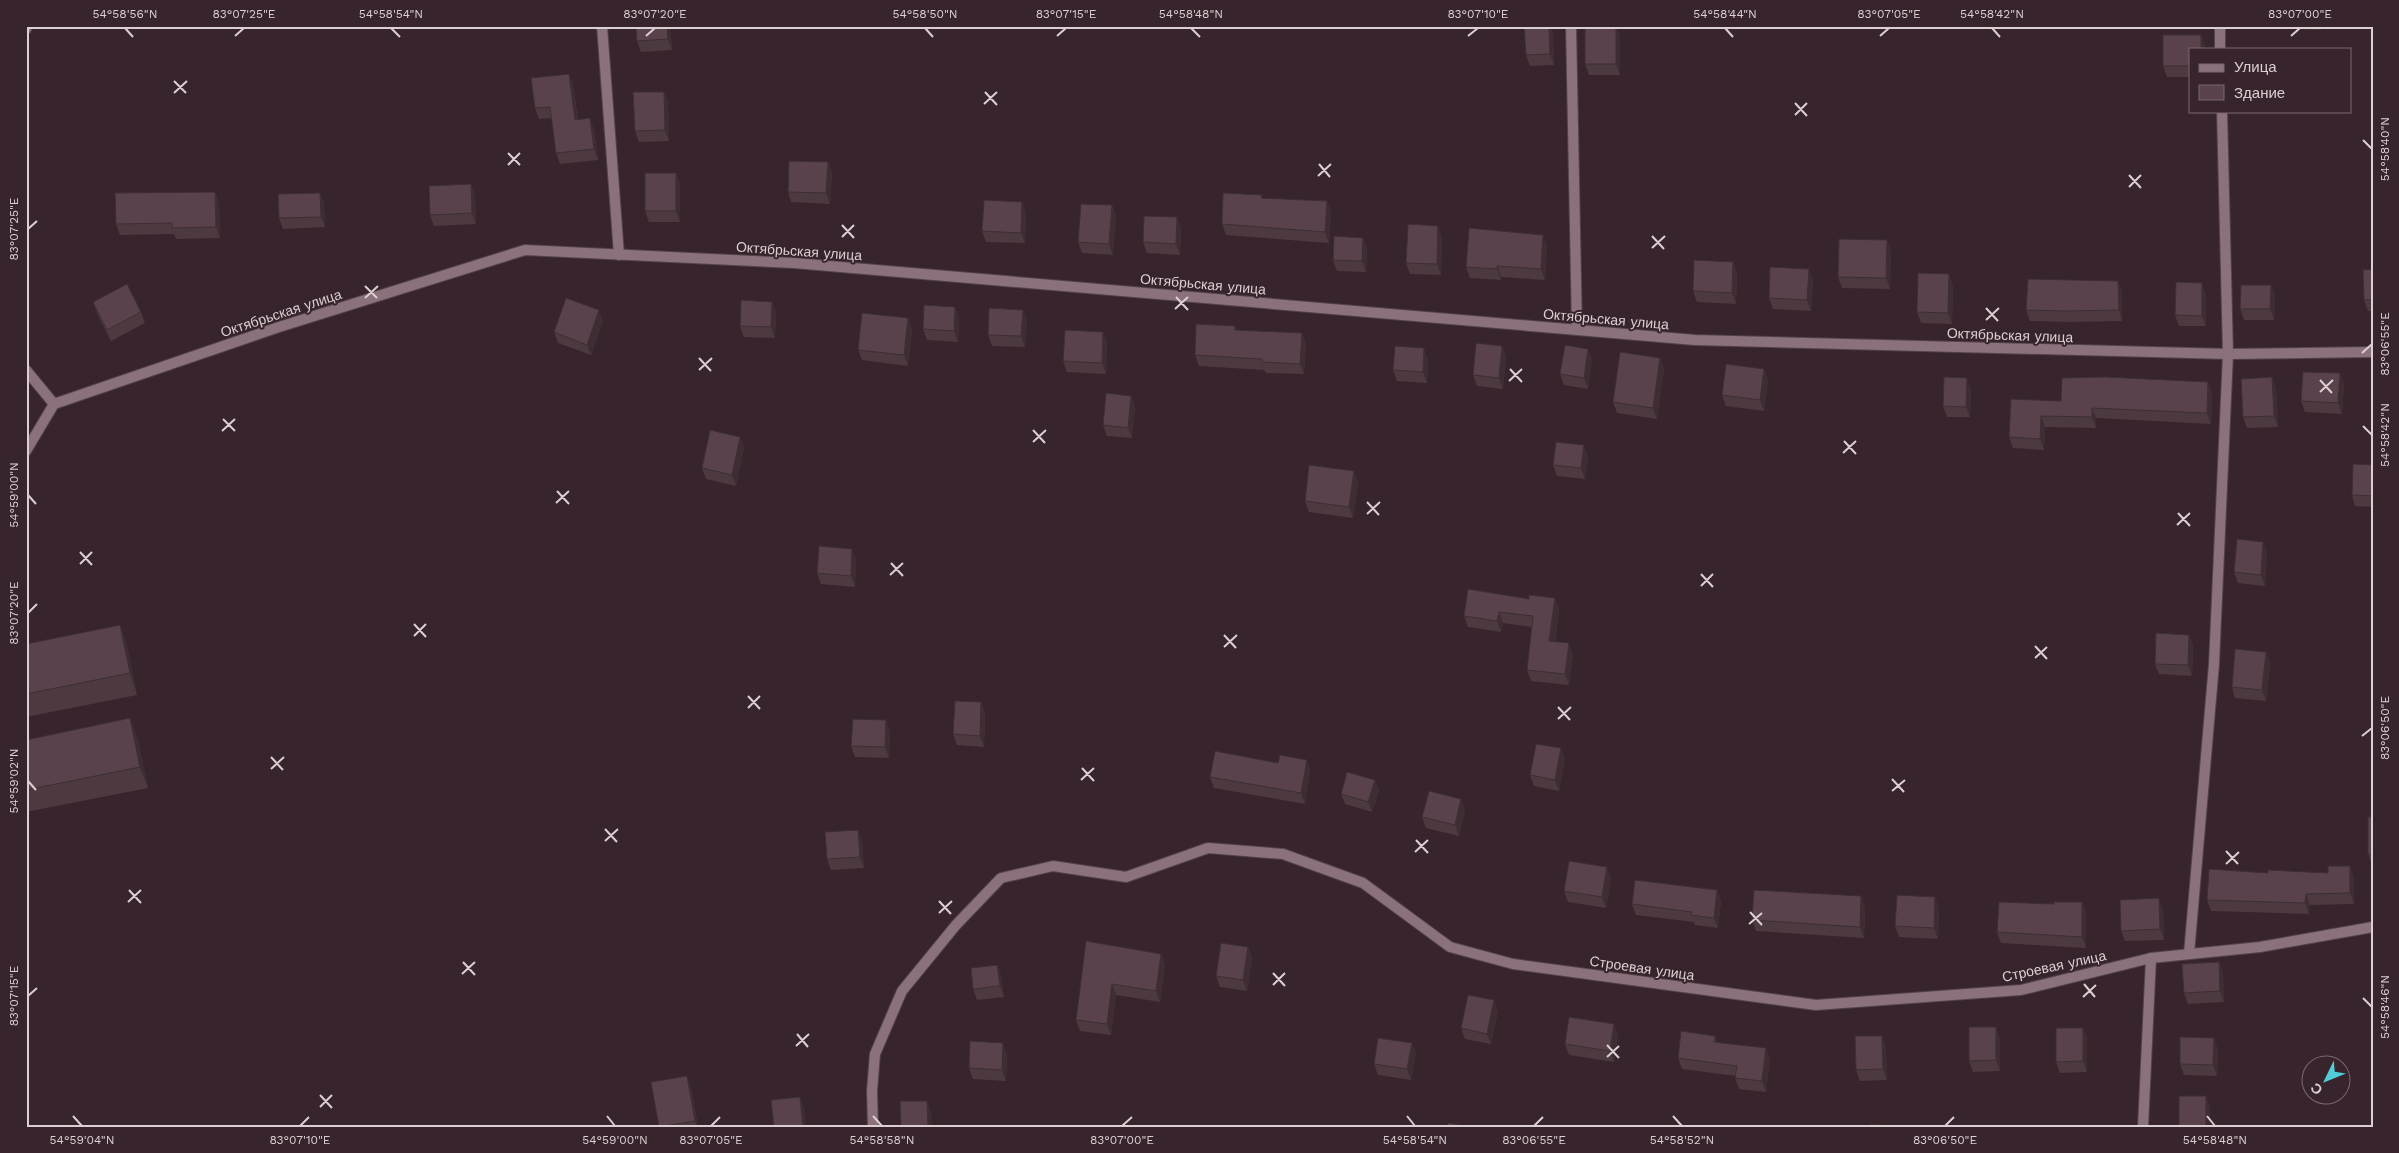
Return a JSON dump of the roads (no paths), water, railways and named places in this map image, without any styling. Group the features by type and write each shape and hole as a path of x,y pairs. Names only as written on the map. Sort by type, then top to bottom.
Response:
{"street":[{"path":"602,26 619,254"},
{"path":"1571,26 1578,330"},
{"path":"2220,26 2220,48"},
{"path":"2189,954 2214,664 2228,354 2222,112"},
{"name":"Октябрьская улица","path":"54,404 279,327 525,250 794,263 1695,340 2228,354 2373,352"},
{"path":"26,370 54,404 26,452"},
{"name":"Строевая улица","path":"873,1127 872,1091 875,1054 902,991 956,925 1001,878 1054,866 1126,877 1208,848 1283,854 1363,883 1450,947 1513,964 1816,1005 2021,990 2151,958 2260,947 2373,927"},
{"path":"2143,1127 2151,958"}]}
